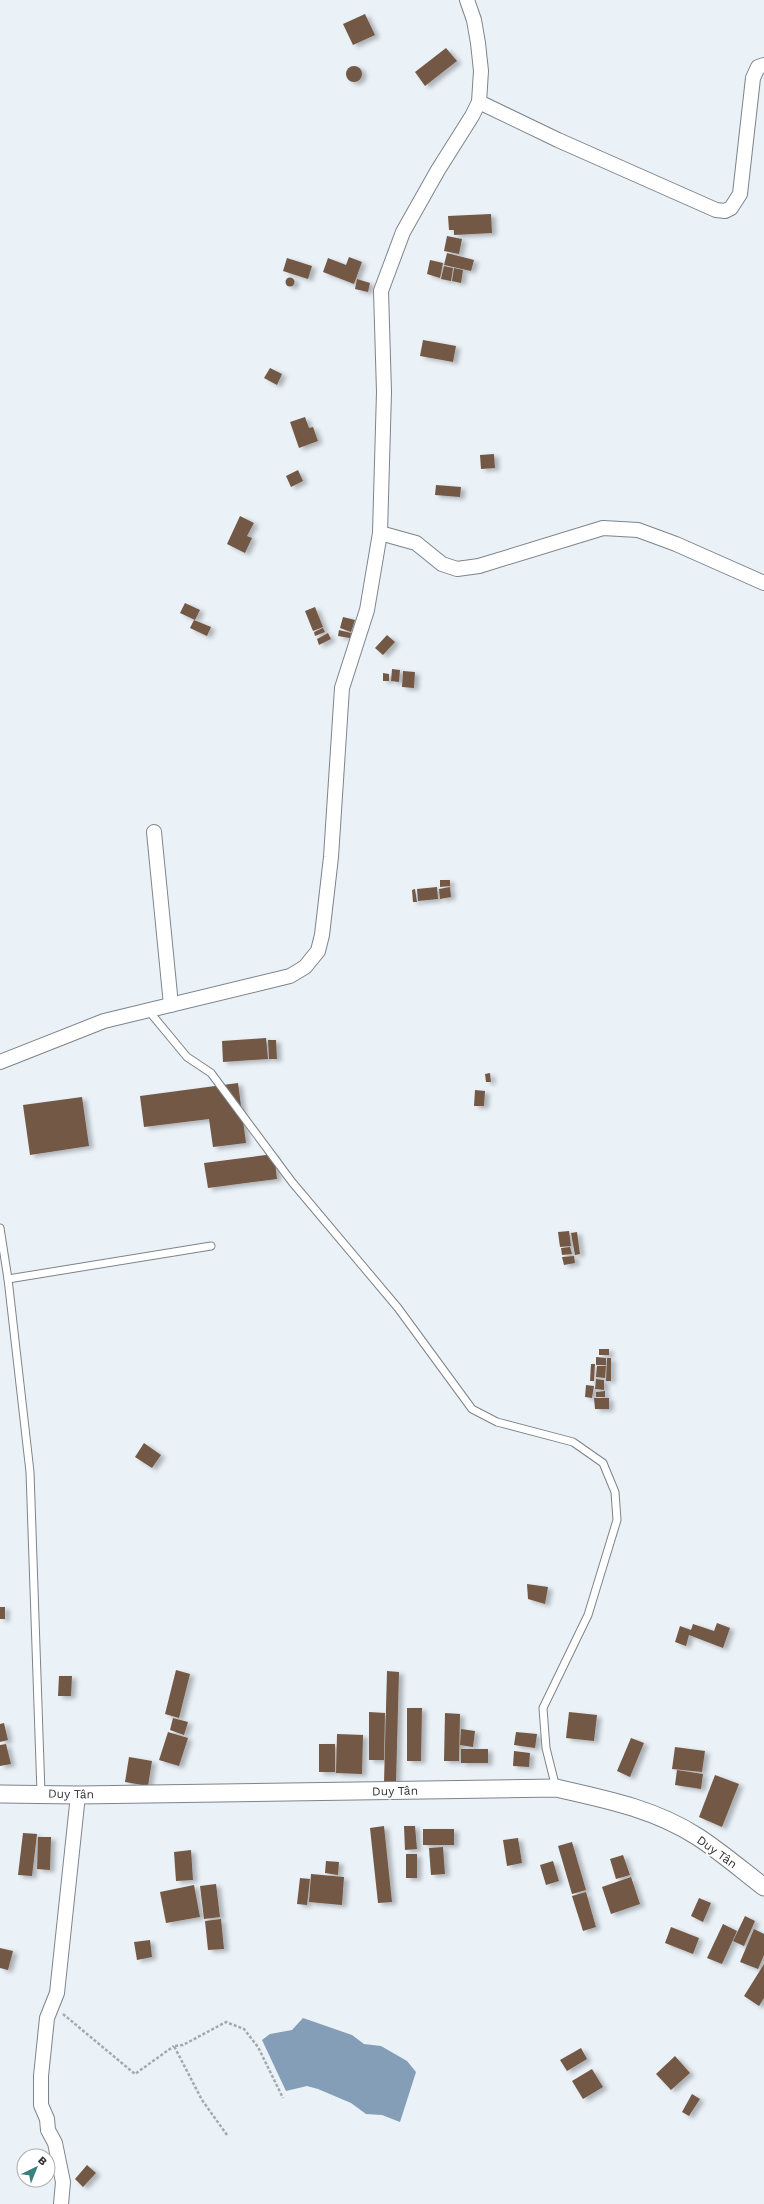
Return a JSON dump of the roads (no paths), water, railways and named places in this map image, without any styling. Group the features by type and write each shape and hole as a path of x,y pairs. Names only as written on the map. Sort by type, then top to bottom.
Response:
{"street":[{"path":"0,1062 104,1021 290,976 305,966 318,951 326,916 342,688 349,661 360,634 367,610 380,533 384,392 380,304 382,287 403,232 479,102 481,89 480,64 474,20 467,0"},
{"path":"479,102 558,140 693,201 716,210 725,210 731,208 740,194 753,78 758,67 764,65"},
{"path":"380,533 416,543 442,564 457,569 479,566 603,528 638,530 676,544 764,583"},
{"path":"154,832 171,1005"},
{"name":"Duy Tân","path":"0,1794 40,1793 78,1795 556,1788 608,1799 654,1814 697,1836 764,1887"},
{"path":"61,2204 62,2182 58,2153 55,2143 48,2130 47,2119 41,2105 41,2064 47,2018 56,1993 78,1795"}],"lane":[{"path":"148,1010 187,1057 211,1073 292,1182 398,1308 472,1409 497,1422 573,1442 603,1463 615,1492 617,1520 588,1615 543,1708 546,1748 556,1788"},
{"path":"0,1228 8,1279 30,1472 40,1793"},
{"path":"8,1279 211,1246"}],"water":[{"path":"303,2018 352,2035 364,2044 381,2046 407,2061 416,2072 400,2122 382,2115 366,2114 351,2103 307,2086 286,2091 262,2040 270,2034 292,2030"}]}
